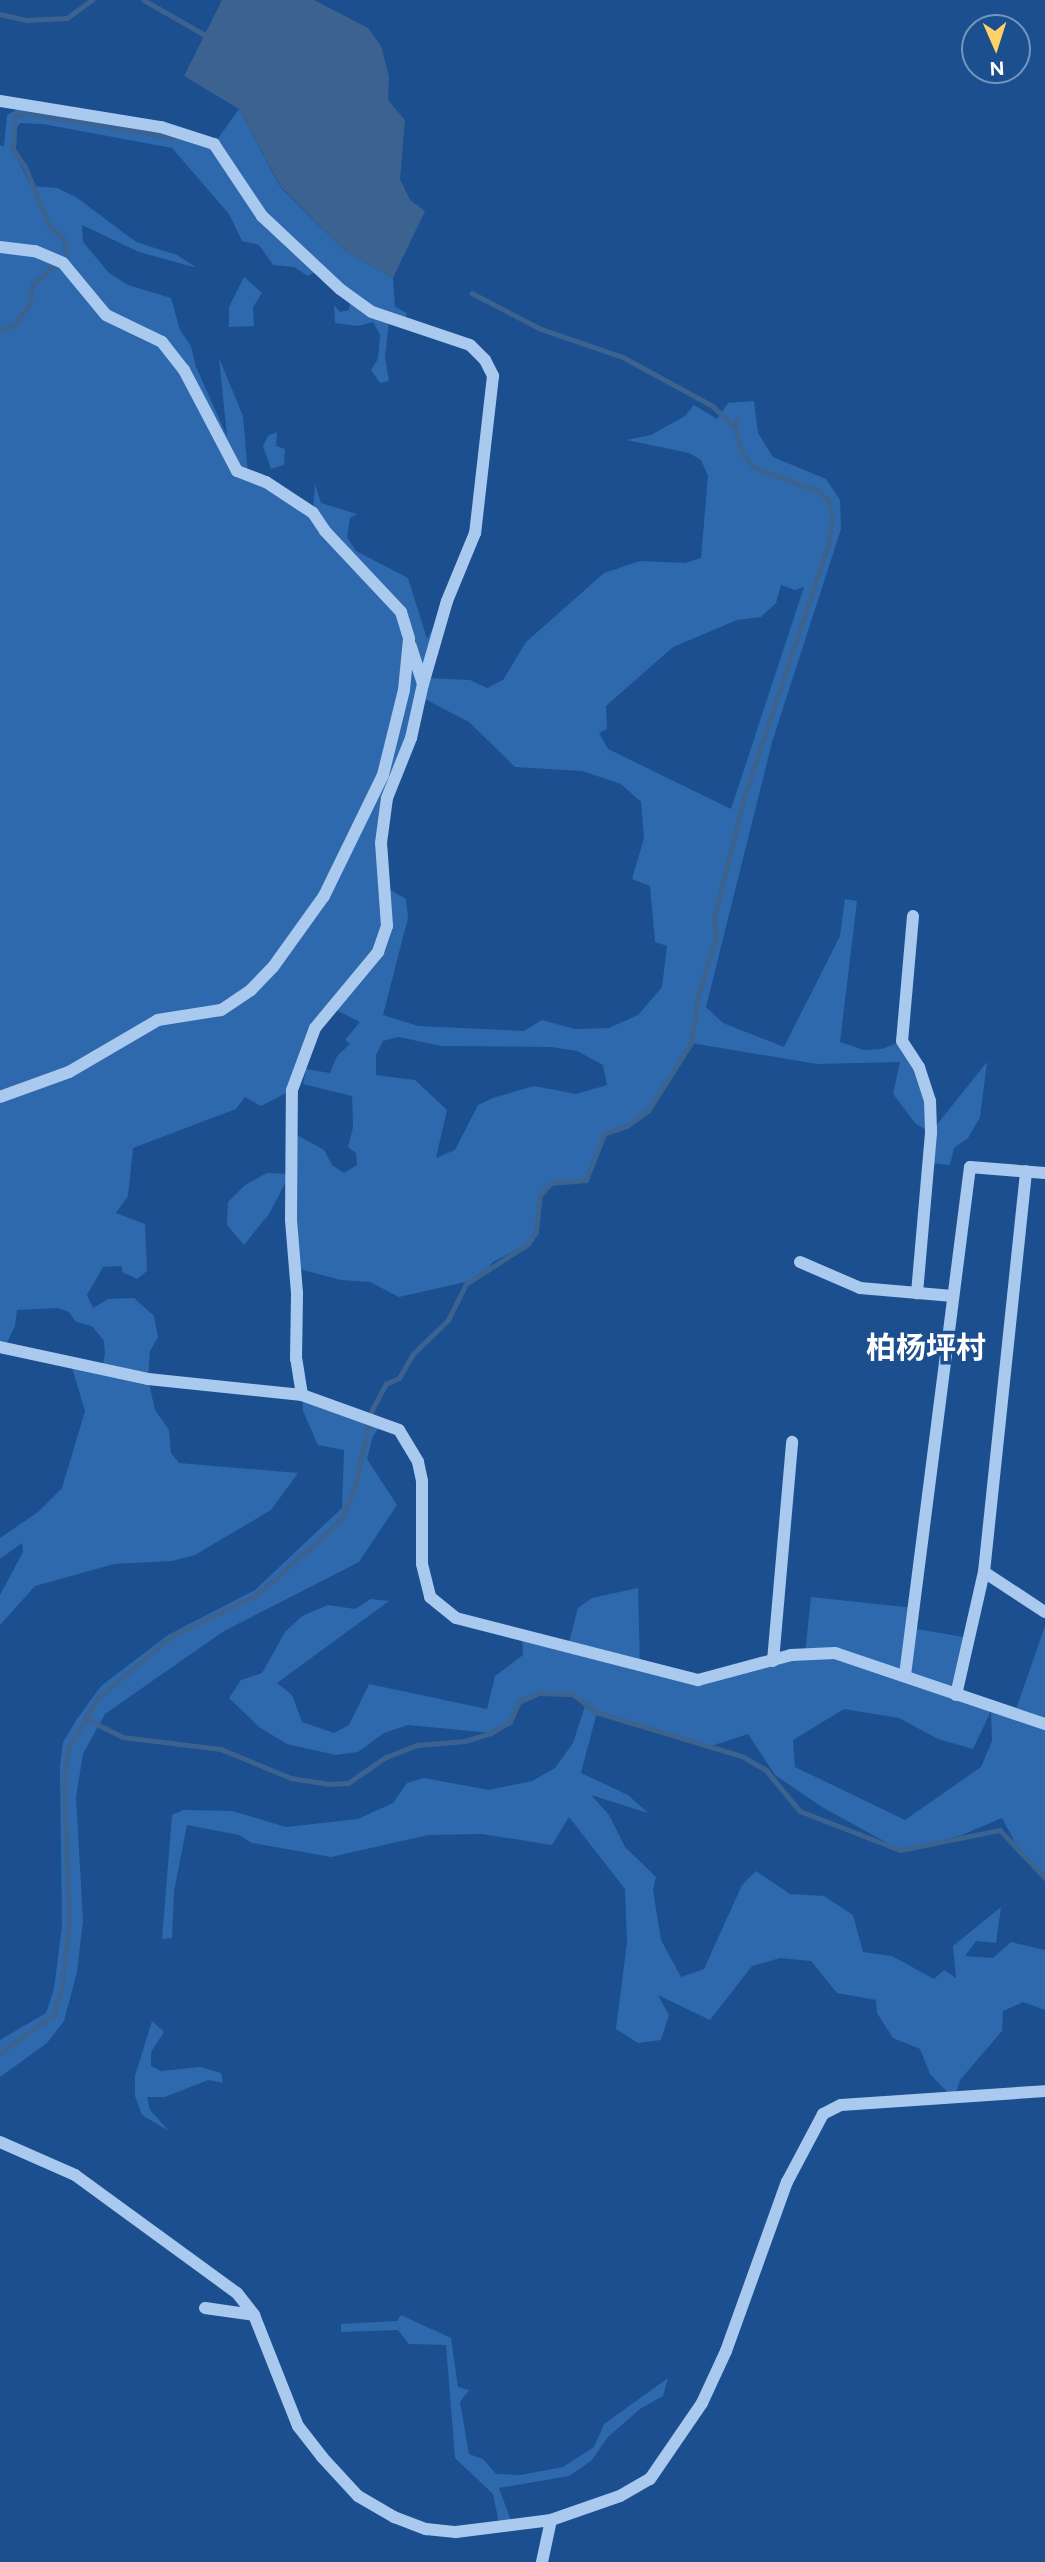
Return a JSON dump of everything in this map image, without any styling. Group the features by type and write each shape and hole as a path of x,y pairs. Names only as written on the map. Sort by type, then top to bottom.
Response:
{"street":[{"path":"0,102 161,127 214,144 262,216 340,289 372,312 470,345 485,360 493,376 475,533 447,601 423,684 411,738 387,798 381,843 387,926 378,952 315,1028 292,1090 290,1220 297,1293 296,1359 302,1395"},
{"path":"0,247 35,251 63,263 106,315 162,342 184,370 237,471 266,482 313,513 325,531 401,612 423,684"},
{"path":"0,1097 69,1072 158,1020 221,1010 251,990 273,967 324,896 383,775 404,690 409,639"},
{"path":"913,916 902,1041 919,1067 930,1101 931,1133 917,1293"},
{"path":"905,1675 970,1167 1045,1173"},
{"path":"956,1695 984,1572 1027,1171"},
{"path":"800,1262 860,1288 953,1296"},
{"path":"0,1347 148,1379 302,1395 399,1430 418,1462 422,1564 430,1597 456,1618 698,1680 773,1661 835,1653 1045,1724"},
{"path":"773,1661 792,1442"},
{"path":"984,1572 1045,1612"},
{"path":"0,2142 75,2175 237,2292 254,2315 298,2426 358,2496 426,2529 456,2532 551,2521 620,2496 650,2479 675,2447 726,2351 787,2182 823,2114 841,2105 1045,2091"},
{"path":"205,2308 254,2315"},
{"path":"542,2562 551,2521"}],"shaded area":[{"path":"222,0 314,0 368,28 381,46 389,76 388,100 405,120 400,179 410,200 425,211 393,278 345,251 281,187 239,109 184,76"},
{"path":"22,107 214,144 239,109 281,188 345,251 393,278 395,307 407,313 404,325 389,319 385,358 389,381 380,383 371,370 378,359 380,335 373,322 358,326 335,323 334,305 340,312 349,310 350,296 319,270 308,276 294,267 273,265 259,245 242,241 229,214 172,148 43,124 20,123 12,134 13,150 31,186 57,188 76,197 136,242 177,255 197,268 139,252 82,225 83,242 109,273 128,285 171,298 180,330 191,346 196,367 227,436 219,358 243,416 248,475 313,512 315,484 321,503 357,514 350,518 347,537 356,551 408,578 427,639 447,601 425,678 470,680 487,688 503,680 526,642 604,573 640,561 685,563 701,558 708,476 701,460 689,453 627,440 651,435 685,416 694,405 717,419 728,403 754,401 758,433 773,457 826,479 840,500 841,529 772,742 706,1007 723,1023 784,1047 840,936 845,899 857,901 840,1042 864,1050 882,1049 902,1041 919,1067 931,1132 987,1062 980,1117 968,1138 954,1148 950,1165 928,1163 931,1133 916,1124 893,1094 900,1062 817,1064 691,1043 648,1111 627,1126 604,1134 586,1180 551,1183 540,1195 536,1232 528,1244 493,1262 479,1279 399,1297 370,1282 341,1280 295,1268 289,1176 269,1214 244,1245 227,1225 228,1202 245,1185 267,1173 290,1174 290,1131 324,1150 332,1165 344,1173 357,1165 356,1153 348,1147 353,1127 352,1096 303,1084 306,1069 330,1073 337,1056 350,1044 345,1040 360,1022 332,1008 315,1028 292,1090 261,1106 245,1097 236,1109 133,1148 128,1196 116,1213 145,1224 147,1271 137,1279 122,1272 122,1266 103,1267 87,1295 93,1308 108,1299 134,1298 154,1316 158,1337 150,1351 148,1379 155,1410 169,1430 171,1453 179,1463 298,1473 271,1510 195,1555 172,1561 114,1564 35,1586 0,1625 0,1595 23,1552 22,1543 0,1559 0,1538 38,1512 62,1488 85,1411 70,1361 102,1368 105,1354 104,1341 92,1326 76,1322 69,1312 58,1308 17,1310 15,1326 5,1347 0,1347 0,145 4,146 7,115","holes":["781,585 795,590 804,587 731,809 608,749 599,733 607,729 606,706 673,647 737,620 761,617 776,603","421,697 469,722 515,767 582,771 621,784 641,802 644,838 632,879 650,886 655,942 667,946 662,987 638,1015 609,1028 575,1029 542,1020 524,1031 418,1026 383,1015 408,918 406,899 385,887 387,798","398,1037 442,1046 551,1047 577,1051 603,1065 607,1085 576,1094 534,1086 493,1098 478,1105 455,1150 436,1158 447,1110 415,1080 376,1075 376,1055 383,1041"]},
{"path":"244,277 262,293 253,307 254,326 229,327 229,307"},
{"path":"277,432 276,446 285,449 284,465 271,469 263,446 268,436"},
{"path":"302,1395 383,1422 373,1436 367,1459 397,1505 359,1562 224,1631 105,1714 83,1754 76,1797 83,1920 77,1972 64,2021 47,2043 0,2077 0,2040 46,2013 54,1989 62,1926 60,1767 63,1742 101,1686 168,1635 255,1590 342,1508 344,1450 318,1445 303,1411"},
{"path":"638,1588 640,1667 698,1680 805,1654 811,1597 914,1608 911,1628 969,1638 956,1695 1014,1715 1045,1626 1045,1878 1018,1848 1002,1818 962,1835 900,1850 822,1807 775,1775 748,1734 708,1747 597,1712 581,1773 628,1795 648,1813 591,1795 609,1815 625,1847 656,1877 653,1890 661,1940 681,1977 704,1969 742,1885 756,1871 790,1894 824,1896 853,1915 863,1952 892,1956 934,1979 944,1970 956,1978 953,1946 1001,1907 996,1943 976,1941 965,1956 993,1958 1011,1942 1045,1950 1045,2010 1023,2002 1003,2011 1002,2031 960,2080 954,2099 930,2074 920,2049 893,2038 877,2013 876,2000 837,1993 811,1961 780,1958 752,1966 710,2020 658,1995 669,2015 661,2040 638,2043 616,2029 627,1942 625,1889 569,1817 552,1845 482,1834 428,1835 331,1857 252,1843 239,1835 187,1825 174,1891 172,1938 162,1939 172,1815 183,1810 232,1811 286,1827 358,1819 393,1803 407,1783 424,1778 489,1790 532,1781 555,1768 573,1743 585,1706 573,1694 539,1693 520,1702 510,1722 491,1733 408,1725 384,1733 358,1752 336,1755 287,1744 259,1727 229,1698 241,1680 262,1673 285,1632 302,1616 328,1605 355,1609 371,1599 389,1601 277,1683 292,1695 302,1722 334,1733 349,1725 369,1684 487,1709 495,1676 523,1655 522,1636 568,1646 578,1608 592,1598","holes":["844,1709 899,1718 938,1739 973,1749 991,1711 992,1741 981,1767 905,1820 795,1767 793,1740"]},
{"path":"152,2021 164,2032 151,2052 151,2066 161,2071 200,2067 221,2073 223,2083 208,2080 165,2097 147,2097 150,2110 169,2131 142,2115 135,2096 135,2076"},
{"path":"401,2315 451,2338 458,2387 469,2390 460,2402 469,2454 483,2459 496,2474 520,2475 563,2467 594,2447 604,2424 668,2378 663,2396 640,2409 608,2437 591,2461 569,2476 499,2488 513,2526 500,2528 493,2494 455,2458 446,2345 409,2344 398,2330 341,2332 341,2324 397,2321"}],"waterway":[{"path":"0,14 27,20 67,18 92,0"},
{"path":"144,0 205,35"},
{"path":"66,255 64,239 49,226 25,167 13,150 15,116 26,113 175,137"},
{"path":"0,331 15,324 29,305 32,285 54,266"},
{"path":"472,293 541,329 623,357 713,406 735,428"},
{"path":"0,2053 53,2015 62,1986 69,1920 64,1784 68,1748 98,1698 172,1636 257,1595 340,1521 354,1490 372,1410 386,1384 399,1378 413,1354 448,1320 466,1284 528,1244 536,1232 540,1195 551,1183 586,1180 604,1134 627,1126 648,1111 691,1043 698,996 716,939 714,919 744,797 829,542 832,516 828,501 819,492 754,468 742,454 735,428 737,417"},
{"path":"85,1718 123,1737 221,1749 291,1778 329,1784 348,1783 386,1757 418,1745 465,1741 491,1733 510,1722 519,1702 539,1693 573,1694 596,1712 742,1756 766,1770 800,1811 900,1850 1000,1830 1045,1878"}],"district":[{"name":"柏杨坪村","path":"926,1348"}]}
